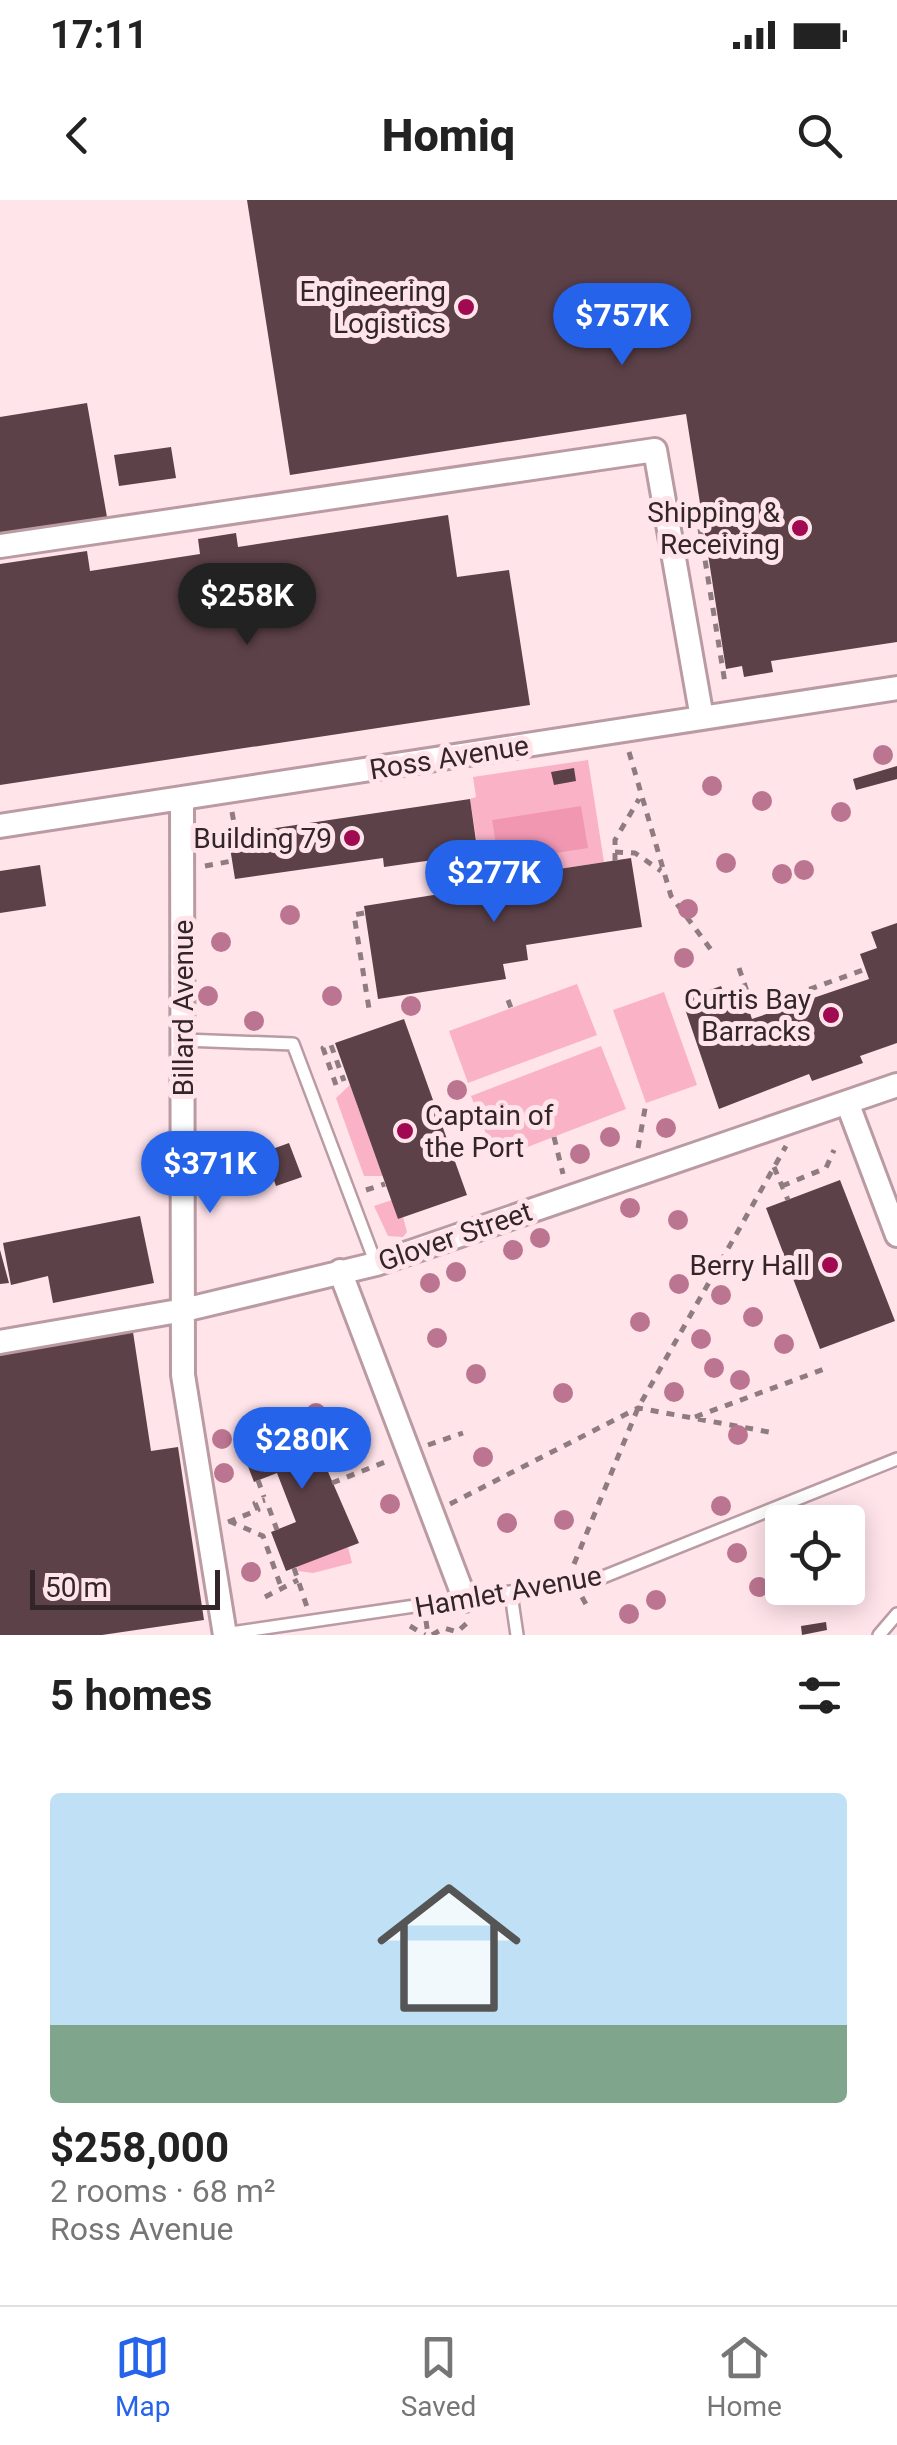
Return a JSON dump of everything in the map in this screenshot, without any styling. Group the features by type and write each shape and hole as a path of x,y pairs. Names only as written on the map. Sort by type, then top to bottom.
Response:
{"street":[{"path":"0,546 655,450 702,718"},
{"name":"Ross Avenue","path":"0,826 897,688"},
{"name":"Billard Avenue","path":"182,798 184,1374 223,1635"},
{"name":"Glover Street","path":"0,1342 184,1310 376,1264 897,1085"},
{"path":"848,1102 897,1235"},
{"path":"340,1271 469,1609"}],"lane":[{"path":"184,1040 293,1044 376,1264"},
{"name":"Hamlet Avenue","path":"223,1635 469,1609 512,1594 574,1583 637,1564 897,1459"},
{"path":"512,1594 517,1635"},
{"path":"879,1635 897,1614"}],"path":[{"path":"700,530 725,683"},
{"path":"628,749 640,800 676,907 714,955"},
{"path":"615,860 615,840 640,800"},
{"path":"232,809 236,834"},
{"path":"615,852 635,854 662,872"},
{"path":"197,867 232,861"},
{"path":"364,913 354,914 370,1016"},
{"path":"739,968 751,1010 866,969"},
{"path":"508,1000 511,1008"},
{"path":"331,1045 346,1080 333,1086 323,1048 331,1045"},
{"path":"636,1156 646,1103"},
{"path":"588,1608 574,1583 572,1570 638,1408 792,1135"},
{"path":"554,1137 564,1182"},
{"path":"782,1186 826,1168 834,1150"},
{"path":"774,1167 788,1200"},
{"path":"366,1190 385,1184"},
{"path":"692,1418 827,1368"},
{"path":"432,1512 638,1408 769,1432"},
{"path":"220,1525 258,1510 256,1503 265,1498 258,1480"},
{"path":"268,1508 277,1530"},
{"path":"229,1521 250,1526 263,1537 281,1587"},
{"path":"294,1568 307,1608"},
{"path":"265,1596 298,1580"},
{"path":"428,1635 444,1628 456,1632 469,1609"},
{"path":"426,1621 428,1635"},
{"path":"406,1622 428,1635"}],"shaded area":[{"path":"588,760 604,862 483,881 470,799 476,797 473,777"},
{"path":"581,806 588,848 499,862 492,820"},
{"path":"577,984 597,1035 468,1083 449,1031"},
{"path":"664,992 697,1085 646,1103 613,1010"},
{"path":"601,1046 626,1109 496,1159 471,1096"},
{"path":"350,1085 383,1176 364,1176 336,1098"},
{"path":"392,1200 398,1219 403,1217 407,1232 403,1237 388,1236 374,1206"},
{"path":"348,1547 352,1563 313,1573 298,1571 297,1566"}],"building":[{"path":"247,200 897,200 897,642 771,661 773,672 744,677 742,666 726,669 686,414 290,475"},
{"path":"87,403 107,517 0,536 0,417"},
{"path":"171,447 176,478 119,486 114,455"},
{"path":"448,515 457,577 509,570 530,705 0,785 0,564 87,551 90,571 200,554 198,539 236,533 238,547"},
{"path":"897,766 897,779 856,790 853,779"},
{"path":"574,768 576,781 554,785 551,772"},
{"name":"Building 79","path":"470,799 476,841 452,846 454,857 384,867 383,858 235,879 228,835"},
{"path":"631,858 642,927 526,945 528,960 503,964 506,979 378,999 364,906 459,891 458,883 482,879 484,887 488,886 487,880"},
{"path":"40,865 46,906 0,913 0,871"},
{"name":"Curtis Bay Barracks","path":"897,923 897,1043 860,1056 863,1063 812,1081 809,1074 719,1109 682,1000 721,986 728,1004 745,998 752,1019 869,979 860,954 877,948 871,932"},
{"name":"Captain of the Port","path":"404,1019 467,1195 398,1219 335,1043"},
{"path":"289,1143 302,1177 276,1186 264,1152"},
{"name":"Berry Hall","path":"840,1180 895,1321 820,1349 766,1208"},
{"path":"140,1216 154,1283 53,1303 48,1276 11,1285 3,1243"},
{"path":"0,1250 9,1283 0,1284"},
{"path":"133,1332 151,1451 178,1447 204,1620 102,1635 0,1635 0,1351"},
{"path":"312,1415 328,1456 322,1458 359,1543 286,1571 271,1532 296,1522 277,1473 254,1482 239,1443"},
{"path":"826,1622 827,1630 802,1635 801,1626"}],"place":[{"name":"Engineering Logistics","path":"466,307"},
{"name":"Shipping & Receiving","path":"800,528"},
{"name":"Building 79","path":"352,838"},
{"name":"Curtis Bay Barracks","path":"831,1015"},
{"name":"Captain of the Port","path":"405,1131"},
{"name":"Berry Hall","path":"830,1265"}]}
